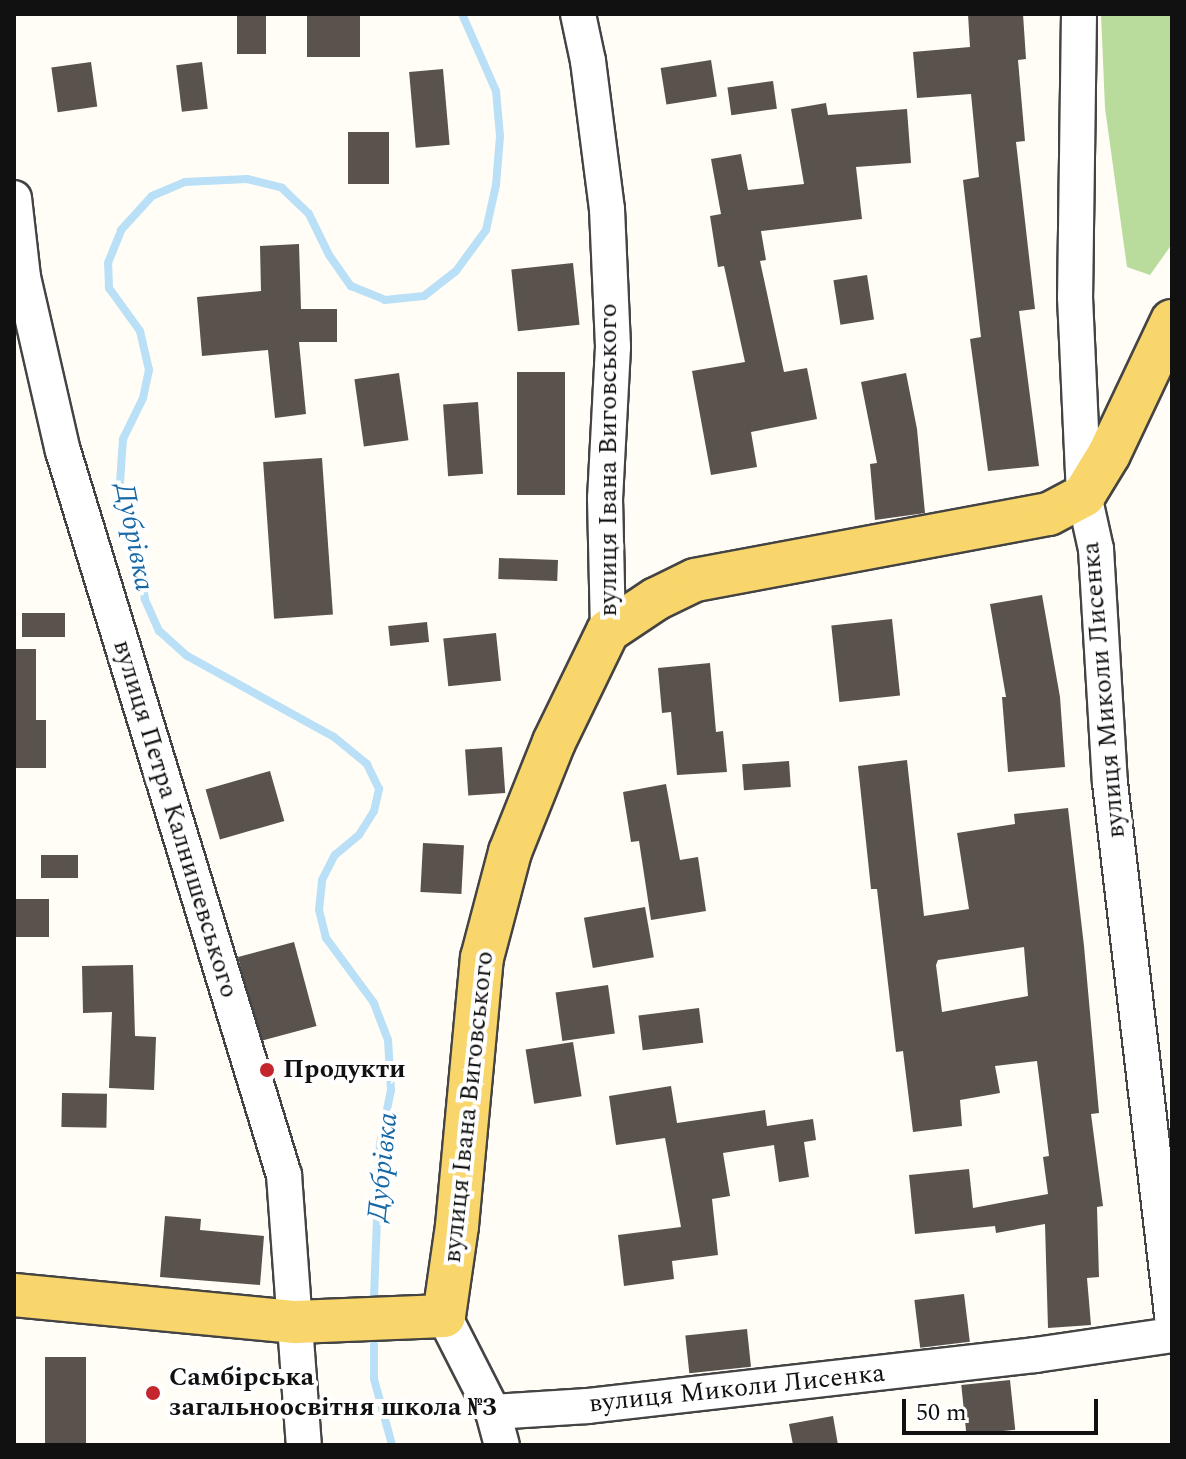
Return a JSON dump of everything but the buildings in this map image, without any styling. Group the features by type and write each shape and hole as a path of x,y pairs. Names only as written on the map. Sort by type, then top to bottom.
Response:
{"main road":[{"path":"608,631 656,599 695,580 1049,514 1084,495 1109,454 1172,321"},
{"name":"вулиця Івана Виговського","path":"444,1316 457,1226 482,958 510,852 554,742 608,631"},
{"path":"14,1295 296,1322 444,1316"}],"street":[{"name":"вулиця Івана Виговського","path":"578,14 588,61 607,209 613,347 605,498 608,631"},
{"name":"вулиця Миколи Лисенка","path":"1079,14 1075,297 1084,495 1096,549 1110,783 1172,1315"},
{"name":"вулиця Петра Калнишевського","path":"14,198 23,277 63,451 284,1175 304,1445"},
{"path":"444,1316 493,1412 502,1445"},
{"name":"вулиця Миколи Лисенка","path":"493,1412 588,1406 1035,1355 1172,1335"}],"green space":[{"path":"1101,14 1172,14 1172,244 1150,275 1127,267 1105,108"}],"waterway":[{"name":"Дубрівка","path":"374,1297 380,1144 391,1090 388,1040 374,1003 326,938 319,910 322,880 335,855 359,835 374,811 379,789 367,764 334,737 187,656 159,631 145,599 132,521 120,483 123,439 143,398 149,370 140,331 109,288 108,263 121,230 152,196 185,182 247,179 282,188 309,214 329,255 351,286 385,300 424,296 456,271 486,230 496,185 500,136 496,91 462,14"},
{"name":"Дубрівка","path":"374,1345 374,1379 392,1445"}],"place":[{"name":"Продукти","path":"267,1070"},
{"name":"Самбірська загальноосвітня школа №3","path":"153,1393"}]}
